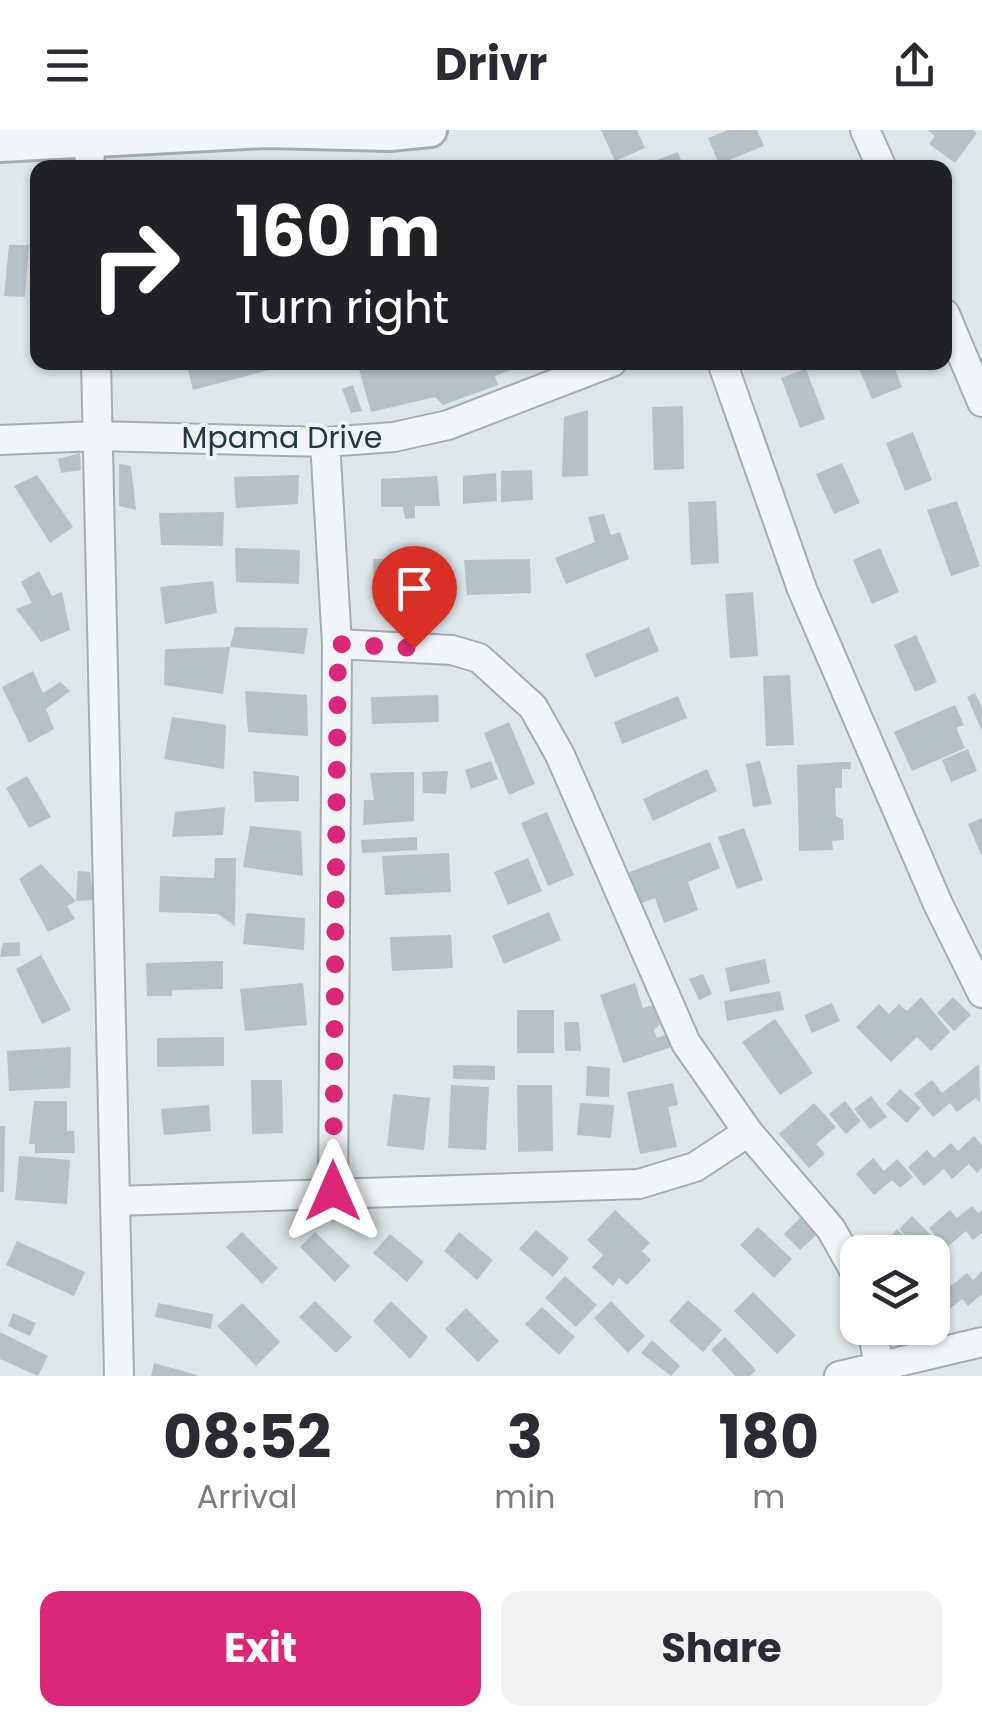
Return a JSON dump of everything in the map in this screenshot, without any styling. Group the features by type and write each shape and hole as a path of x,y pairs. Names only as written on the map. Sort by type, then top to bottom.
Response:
{"street":[{"path":"0,145 90,153 430,130"},
{"path":"865,130 878,160"},
{"path":"952,331 982,402"},
{"path":"96,370 119,1376"},
{"name":"Mpama Drive","path":"0,440 97,436 325,442 394,437 448,424 591,370"},
{"path":"725,370 802,589 938,904 982,993"},
{"path":"325,442 338,644 333,1191"},
{"path":"338,644 452,650 479,658 533,707 560,755 686,1043 748,1132 831,1229 840,1245"},
{"path":"116,1201 639,1184 694,1167 748,1132"},
{"path":"839,1376 982,1342"},
{"path":"875,1345 879,1366"}],"building":[{"path":"601,130 637,130 645,148 615,160"},
{"path":"728,130 757,130 764,146 729,160 717,160 708,138"},
{"path":"927,130 977,133 955,163 929,144 935,136"},
{"path":"678,152 681,160 657,160"},
{"path":"9,245 29,245 25,297 4,296"},
{"path":"188,370 269,370 193,390"},
{"path":"359,370 511,370 495,376 498,385 443,405 435,397 371,412"},
{"path":"806,370 825,419 800,428 781,378"},
{"path":"859,370 895,370 902,387 872,399"},
{"path":"353,385 362,411 351,413 342,389"},
{"path":"683,406 684,469 654,470 652,407"},
{"path":"588,410 588,476 562,477 564,417"},
{"path":"913,432 932,480 905,491 886,443"},
{"path":"80,453 81,470 61,473 58,459"},
{"path":"842,463 860,503 834,514 816,474"},
{"path":"119,464 131,466 136,510 119,506"},
{"path":"532,470 533,500 501,502 501,471"},
{"path":"496,473 497,501 463,504 463,476"},
{"path":"37,475 73,527 50,543 14,486"},
{"path":"299,475 298,504 236,508 234,477"},
{"path":"437,476 440,506 415,506 415,518 405,519 403,507 381,507 381,479"},
{"path":"716,501 719,563 691,565 688,502"},
{"path":"957,501 980,566 951,576 927,510"},
{"path":"224,512 223,546 161,545 159,513"},
{"path":"604,514 611,535 620,532 629,559 566,584 555,558 595,542 588,517"},
{"path":"235,548 300,550 299,584 236,582"},
{"path":"880,548 899,592 872,604 853,560"},
{"path":"373,559 439,562 442,595 374,596"},
{"path":"530,559 531,593 467,595 464,560"},
{"path":"39,571 52,596 62,592 70,630 41,642 16,609 32,603 21,582"},
{"path":"213,581 217,613 165,624 160,587"},
{"path":"753,592 758,656 730,658 725,594"},
{"path":"235,627 308,628 304,654 230,647"},
{"path":"649,627 659,651 595,678 585,654"},
{"path":"916,635 937,682 915,692 894,645"},
{"path":"230,647 223,694 164,685 165,649"},
{"path":"33,671 43,693 60,682 70,691 46,709 54,729 29,743 2,687"},
{"path":"790,675 794,745 766,746 763,676"},
{"path":"245,691 307,695 308,736 248,732"},
{"path":"975,693 982,708 982,731 967,697"},
{"path":"438,695 439,722 372,724 371,697"},
{"path":"678,696 687,718 622,744 614,722"},
{"path":"955,705 964,725 956,728 965,748 912,771 894,732"},
{"path":"172,717 226,725 224,769 164,759"},
{"path":"509,722 535,784 509,795 484,733"},
{"path":"968,749 977,771 951,782 942,760"},
{"path":"491,761 498,779 471,789 465,770"},
{"path":"760,761 772,804 753,807 746,764"},
{"path":"851,762 851,769 842,769 842,788 835,788 836,816 843,819 844,840 832,841 833,850 799,851 797,765"},
{"path":"707,769 717,791 653,821 643,799"},
{"path":"253,771 299,776 299,801 255,802"},
{"path":"448,771 446,794 423,793 422,772"},
{"path":"414,772 414,821 363,825 364,800 374,800 370,773"},
{"path":"27,776 51,817 29,828 6,788"},
{"path":"225,807 223,835 172,837 175,812"},
{"path":"547,812 574,875 548,886 521,823"},
{"path":"982,818 982,857 968,824"},
{"path":"250,826 301,831 303,876 243,867"},
{"path":"744,828 763,880 737,889 718,837"},
{"path":"417,837 417,850 362,853 361,840"},
{"path":"710,842 720,868 688,882 698,910 664,923 655,898 639,904 627,873"},
{"path":"449,853 451,892 385,895 382,856"},
{"path":"215,858 236,858 235,926 218,914 159,912 160,876 214,878"},
{"path":"528,858 542,891 508,905 494,872"},
{"path":"41,864 76,901 67,906 75,919 48,932 19,879"},
{"path":"78,871 90,872 94,900 76,901"},
{"path":"549,912 561,940 504,964 492,936"},
{"path":"246,913 305,918 304,950 243,944"},
{"path":"451,935 453,968 392,971 390,937"},
{"path":"20,942 20,956 0,957 3,943"},
{"path":"41,955 71,1010 42,1024 16,969"},
{"path":"765,959 770,983 730,992 725,968"},
{"path":"223,961 223,989 172,990 172,996 147,996 146,963"},
{"path":"703,974 712,994 699,1000 689,979"},
{"path":"303,983 307,1025 245,1031 240,989"},
{"path":"635,983 643,1008 653,1005 660,1024 654,1030 657,1038 668,1034 672,1047 623,1063 600,995"},
{"path":"780,991 784,1010 727,1021 724,1001"},
{"path":"921,997 950,1032 931,1051 917,1037 891,1062 856,1027 879,1004 889,1014 899,1004 907,1011"},
{"path":"953,997 971,1015 954,1031 937,1013"},
{"path":"832,1003 840,1021 812,1033 804,1015"},
{"path":"517,1010 554,1010 554,1053 517,1053"},
{"path":"775,1019 813,1073 780,1095 742,1042"},
{"path":"564,1022 579,1022 581,1051 565,1051"},
{"path":"224,1037 224,1066 157,1067 157,1038"},
{"path":"71,1047 70,1088 9,1091 7,1051"},
{"path":"979,1064 980,1103 976,1098 957,1112 950,1103 933,1117 914,1094 932,1080 942,1093"},
{"path":"453,1065 495,1066 495,1080 453,1079"},
{"path":"587,1066 610,1068 609,1097 586,1096"},
{"path":"251,1080 282,1080 283,1133 252,1134"},
{"path":"673,1083 678,1105 668,1107 677,1147 640,1154 627,1092"},
{"path":"451,1085 489,1087 486,1150 448,1148"},
{"path":"517,1085 552,1085 553,1151 518,1152"},
{"path":"900,1089 921,1108 907,1123 886,1104"},
{"path":"393,1094 430,1098 424,1150 387,1146"},
{"path":"871,1096 887,1117 870,1129 854,1109"},
{"path":"34,1101 67,1101 67,1131 74,1131 75,1153 35,1153 35,1144 29,1144"},
{"path":"845,1101 861,1121 846,1134 829,1114"},
{"path":"580,1103 614,1105 611,1138 577,1135"},
{"path":"814,1103 836,1127 816,1144 825,1154 809,1168 779,1134"},
{"path":"209,1105 211,1131 164,1135 161,1109"},
{"path":"0,1126 5,1126 4,1192 0,1192"},
{"path":"974,1136 982,1145 982,1168 977,1173 969,1164 952,1179 944,1169 924,1186 908,1167 927,1150 934,1158 951,1143 958,1151"},
{"path":"19,1156 70,1160 67,1204 15,1200"},
{"path":"873,1158 884,1171 897,1159 913,1177 900,1188 892,1180 874,1195 856,1174"},
{"path":"972,1206 978,1213 982,1210 982,1233 973,1240 966,1231 950,1245 950,1235 935,1235 929,1228 950,1210 957,1218"},
{"path":"615,1210 650,1243 642,1251 651,1260 627,1285 619,1278 613,1286 592,1267 603,1255 587,1240"},
{"path":"912,1216 931,1235 905,1235 899,1229"},
{"path":"800,1218 816,1235 800,1250 784,1234"},
{"path":"758,1227 792,1259 774,1278 740,1245"},
{"path":"536,1230 569,1258 553,1277 519,1249"},
{"path":"242,1232 278,1268 262,1284 226,1247"},
{"path":"315,1232 350,1266 335,1282 300,1247"},
{"path":"459,1232 493,1260 477,1280 444,1251"},
{"path":"390,1234 424,1262 407,1282 373,1253"},
{"path":"17,1241 85,1272 74,1296 6,1265"},
{"path":"982,1271 982,1294 968,1306 962,1299 950,1309 950,1285 967,1273 973,1280"},
{"path":"565,1276 597,1305 576,1327 545,1298"},
{"path":"753,1292 796,1335 777,1354 734,1311"},
{"path":"688,1300 722,1330 703,1352 669,1321"},
{"path":"315,1301 352,1337 336,1353 299,1317"},
{"path":"391,1301 428,1337 410,1359 373,1321"},
{"path":"611,1301 645,1336 628,1353 594,1318"},
{"path":"158,1303 213,1314 211,1329 155,1317"},
{"path":"242,1303 280,1342 256,1366 217,1326"},
{"path":"542,1307 575,1337 559,1355 525,1324"},
{"path":"466,1308 499,1341 478,1362 445,1329"},
{"path":"13,1313 36,1323 30,1336 8,1326"},
{"path":"0,1332 48,1356 38,1376 0,1359"},
{"path":"725,1337 756,1370 750,1376 735,1376 711,1350"},
{"path":"652,1340 680,1366 671,1376 641,1353"},
{"path":"154,1363 197,1375 197,1376 151,1376"}],"route":[{"path":"333,1191 338,644 414,648"}]}
